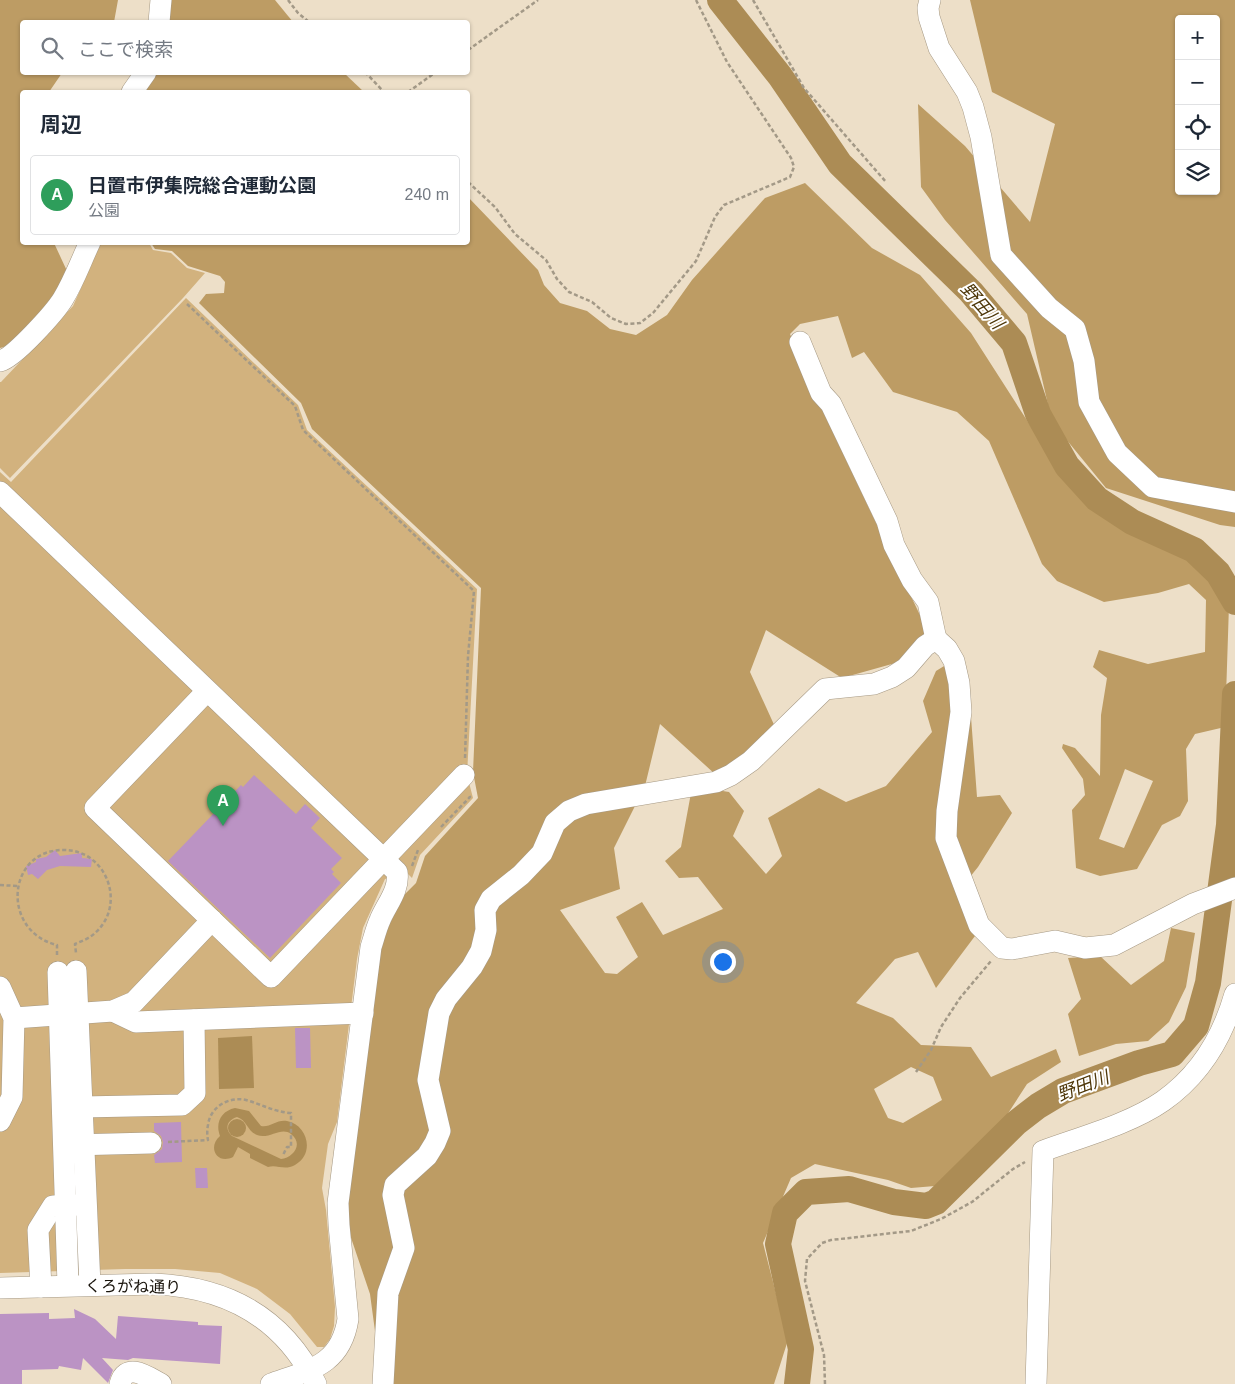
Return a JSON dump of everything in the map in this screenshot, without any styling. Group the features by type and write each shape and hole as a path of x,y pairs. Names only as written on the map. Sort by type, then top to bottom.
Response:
{"street":[{"path":"159,20 161,0"},
{"path":"930,0 928,8 929,17 939,48 967,92 973,107 981,137 1001,255 1049,308 1075,329 1084,361 1089,402 1117,453 1153,487 1235,502"},
{"path":"133,90 144,75"},
{"path":"0,361 12,356 62,301 89,245"},
{"path":"800,342 822,393 831,404 887,521 894,545 912,580 928,602 936,639 947,649 954,661 959,683 961,712 946,838 979,925 1002,948 1012,949 1054,941 1085,948 1114,944 1193,904 1235,888"},
{"path":"0,492 391,867 398,880 380,920 371,947 338,1202 348,1319 346,1333 339,1348 313,1377 271,1384"},
{"path":"382,1384 388,1293 404,1248 393,1195 395,1185 427,1156 435,1144 440,1131 428,1080 438,1013 446,999 472,967 481,951 486,930 485,910 491,899 521,875 542,853 555,823 568,811 586,804 716,782 731,775 751,761 825,689 874,684 892,677 906,668 925,646 936,639"},
{"path":"207,691 95,808 271,977 391,867 464,775"},
{"path":"14,1018 113,1011 134,1002 212,920"},
{"path":"67,971 76,1205 68,1285"},
{"path":"0,987 14,1018 12,1096 0,1121"},
{"path":"1036,1384 1043,1152 1135,1117 1164,1100 1193,1074 1210,1052 1229,1016 1235,994"},
{"path":"113,1011 136,1022 363,1013"},
{"path":"69,1014 82,1107 74,1145"},
{"path":"82,1107 182,1105 195,1093 194,1020"},
{"path":"74,1145 151,1143"},
{"path":"76,1205 90,1285"},
{"path":"41,1287 38,1230 53,1206 76,1205"},
{"name":"くろがね通り","path":"0,1288 174,1284 210,1292 231,1299 272,1325 298,1353 313,1377"},
{"path":"120,1384 125,1374 132,1372 139,1373 161,1384"}],"path":[{"path":"288,0 298,13 307,20"},
{"path":"470,49 538,0"},
{"path":"470,184 495,207 515,234 546,260 557,279 569,292 592,302 611,318 626,324 640,323 654,313 696,261 715,217 724,205 790,177 794,167 791,158 727,62 696,0"},
{"path":"753,0 804,88 886,182"},
{"path":"368,75 382,90"},
{"path":"411,90 432,75"},
{"path":"188,304 295,406 303,430 474,591 468,656 464,775 470,797 437,831"},
{"path":"391,867 411,871 417,852 423,845"},
{"path":"55,850 65,850 85,855 96,862 104,871 110,888 110,907 107,917 95,933 75,944 67,971 57,945 41,940 24,925 16,905 17,886 27,867 36,858 55,850"},
{"path":"0,885 17,886"},
{"path":"916,1072 931,1050 941,1027 960,998 1002,948"},
{"path":"151,1143 208,1140 207,1125 214,1111 226,1102 235,1099 245,1099 280,1112 290,1113 291,1147 287,1147 283,1155"},
{"path":"281,1148 285,1150"},
{"path":"825,1384 824,1356 805,1281 807,1259 822,1244 832,1240 911,1231 941,1219 972,1202 1013,1169 1043,1152"}],"shaded area":[{"path":"0,0 118,0 114,20 20,20 20,75 61,75 50,90 20,90 20,245 55,245 67,271 52,302 17,343 0,348"},
{"path":"166,0 275,0 291,20 162,20"},
{"path":"970,0 1235,0 1235,527 1220,525 1106,488 1052,422 1027,314 945,220 921,187 918,104 965,146 1030,222 1055,124 992,92"},
{"path":"148,75 346,75 362,90 138,90"},
{"path":"805,183 872,248 920,275 971,333 1037,436 1091,509 1190,557 1229,605 1225,727 1195,734 1186,749 1188,801 1180,816 1162,825 1137,869 1100,876 1076,868 1072,810 1085,795 1083,779 1062,748 1063,744 1075,748 1100,776 1101,715 1107,678 1093,667 1099,650 1148,664 1205,652 1206,600 1189,584 1158,593 1104,602 1057,581 1042,564 989,441 957,412 893,392 864,352 852,358 838,316 800,324 790,334 818,401 928,632 899,662 842,678 766,630 750,672 776,729 716,775 660,724 645,786 614,848 620,889 560,910 605,973 617,974 638,957 616,917 642,902 663,935 723,909 698,877 679,878 665,861 681,847 691,793 704,788 729,792 744,811 733,836 766,874 782,856 768,818 819,788 846,802 886,786 932,732 923,701 936,671 949,663 971,717 977,797 1000,795 1012,813 978,867 957,893 975,936 936,988 918,952 895,959 856,1003 893,1018 921,1045 971,1047 991,1077 1056,1049 1061,1062 1027,1084 1005,1118 935,1186 911,1188 888,1180 815,1164 791,1178 763,1243 788,1340 774,1384 391,1384 377,1346 370,1294 345,1220 381,942 403,896 416,883 425,856 478,798 473,772 481,588 312,429 301,403 199,303 206,294 224,293 225,282 220,276 188,266 172,251 155,249 152,245 470,245 470,199 538,270 544,285 560,303 587,311 610,329 636,335 667,315 692,280 765,198","holes":["1125,769 1153,781 1124,848 1099,839","911,1067 933,1077 942,1100 903,1123 888,1118 874,1089"]},
{"path":"100,245 150,245 153,250 171,253 187,268 205,273 10,478 0,468 0,382 73,306"},
{"path":"186,298 298,405 307,430 477,589 467,775 473,798 420,855 412,878 408,874 385,879 363,928 357,959 337,1122 328,1144 322,1188 326,1210 335,1307 334,1326 330,1339 324,1347 317,1347 290,1314 257,1289 220,1273 175,1269 125,1269 0,1273 0,472 11,482"},
{"path":"1171,928 1195,933 1186,987 1169,1022 1148,1041 1116,1044 1079,1056 1068,1014 1081,999 1068,958 1100,956 1131,985 1164,961"},
{"path":"252,1036 254,1088 219,1089 218,1038"},
{"path":"235,1108 249,1111 261,1126 283,1121 294,1124 304,1134 307,1147 305,1154 301,1160 291,1167 268,1167 250,1158 250,1154 238,1147 233,1157 222,1159 218,1157 214,1150 214,1145 220,1136 218,1127 220,1118","holes":["234,1118 240,1118 257,1135 266,1136 283,1131 291,1134 297,1142 295,1150 289,1156 281,1159 232,1136 227,1128 229,1122"]},
{"path":"237,1119 243,1122 246,1128 243,1134 237,1137 231,1134 228,1128 231,1122"}],"building":[{"path":"254,775 296,814 305,804 320,818 311,828 342,858 331,869 334,872 332,874 341,883 270,958 168,861 241,785 243,787"},
{"path":"55,850 60,856 82,853 82,858 92,859 91,867 60,866 47,870 38,879 32,874 28,875 26,866 36,862 36,859 46,857"},
{"path":"295,1028 310,1028 311,1068 296,1068"},
{"path":"181,1122 182,1162 155,1163 154,1155 162,1149 163,1142 161,1136 154,1131 154,1123"},
{"path":"195,1168 207,1168 208,1188 196,1188"},
{"path":"74,1309 95,1319 116,1339 118,1316 198,1322 198,1325 222,1326 220,1364 133,1358 128,1360 102,1358 113,1370 108,1383 83,1358 81,1370 59,1366 58,1369 22,1370 22,1384 0,1384 0,1314 49,1313 49,1319 75,1318"}],"waterway":[{"name":"野田川","path":"720,0 780,76 840,164 971,292 1014,343 1038,414 1067,466 1097,499 1132,522 1194,550 1218,573 1235,602"},
{"name":"野田川","path":"797,1384 801,1349 778,1244 785,1213 806,1192 849,1189 894,1202 926,1206 936,1202 1016,1123 1038,1106 1063,1091 1139,1063 1172,1054 1196,1026 1208,983 1229,825 1235,694"}],"place":[{"name":"日置市伊集院総合運動公園","path":"223,826"}]}
